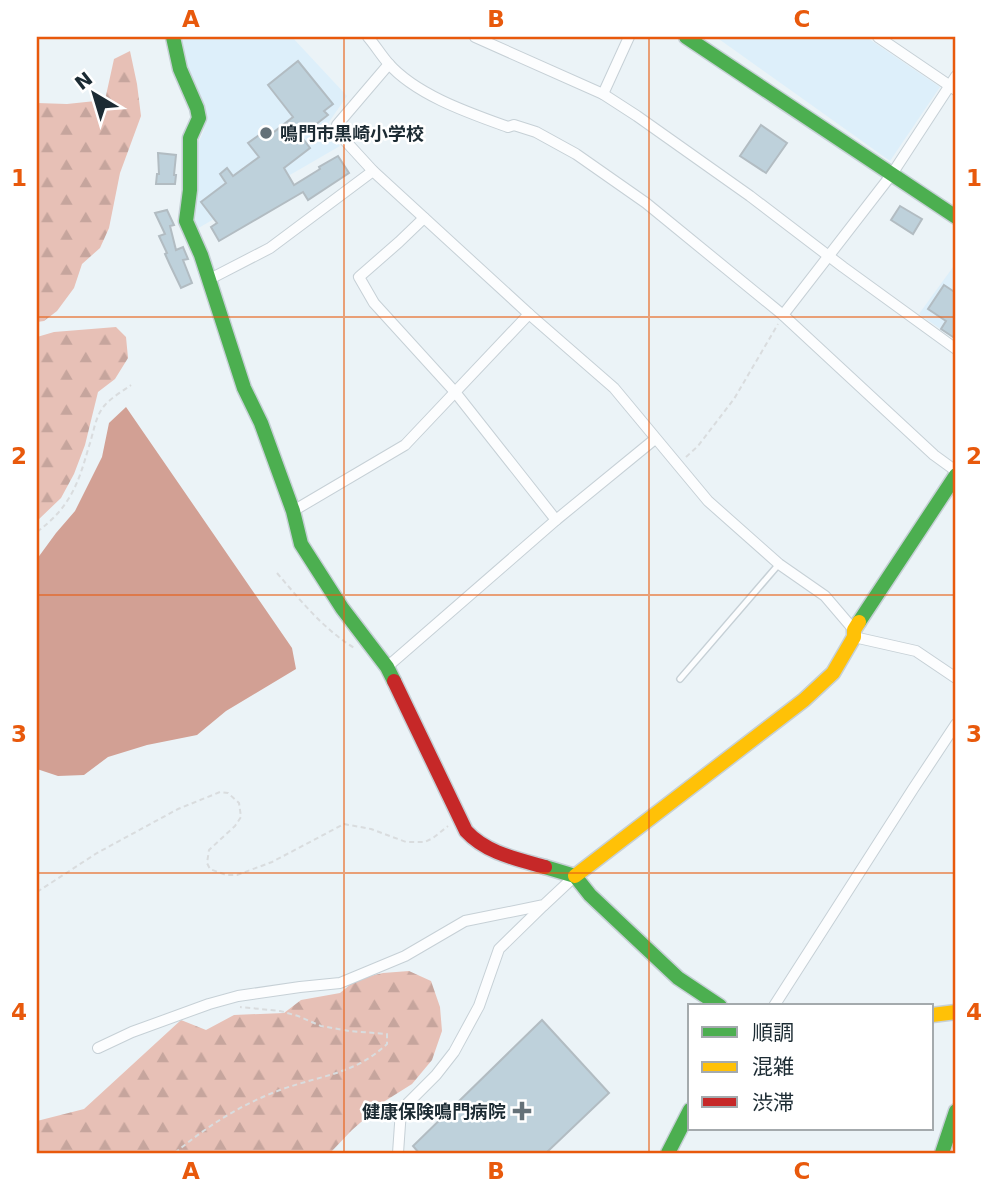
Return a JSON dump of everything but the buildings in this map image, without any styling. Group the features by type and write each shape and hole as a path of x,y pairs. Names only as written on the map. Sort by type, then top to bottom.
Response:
{"main road":[{"path":"173,37 180,69 199,118 190,138 187,220 244,388 261,423 293,511 301,544 342,608 387,667 466,831 475,842 502,855 575,876 590,895 678,978 717,1004"},
{"path":"686,37 956,217"},
{"path":"575,876 804,701 833,673 854,634 956,473"},
{"path":"934,1015 956,1012"},
{"path":"942,1153 956,1111"},
{"path":"667,1153 688,1114"}],"street":[{"path":"368,37 388,64 404,78 442,102 508,127 514,125 536,132 576,154 646,203 783,315 934,456 956,473"},
{"path":"475,37 603,94 637,116 956,349"},
{"path":"603,94 629,37"},
{"path":"878,37 953,88"},
{"path":"388,64 337,125 340,135 373,171 614,388 708,501 779,564 825,596 854,634 916,651 956,678"},
{"path":"783,315 892,174 953,88 956,76"},
{"path":"208,281 270,248 373,171"},
{"path":"424,218 359,277 374,303 455,392 556,520"},
{"path":"293,511 405,445 530,314"},
{"path":"387,667 556,520 655,439"},
{"path":"775,1004 956,724"},
{"path":"398,1153 401,1110 436,1075 454,1052 479,1006 499,949 575,876"},
{"path":"98,1048 132,1032 208,1004 239,996 340,983 405,956 465,921 544,905"}],"lane":[{"path":"681,679 779,564"}],"path":[{"path":"678,466 698,446 734,399 783,315"},
{"path":"37,532 65,505 75,487 97,418 105,405 131,385"},
{"path":"277,573 325,626 355,648"},
{"path":"37,892 97,853 178,809 220,792 228,793 239,803 241,817 209,850 206,863 210,869 226,875 237,875 272,862 344,824 371,829 406,842 425,842 460,816"},
{"path":"175,1153 223,1118 253,1101 283,1089 341,1073 373,1057 387,1044 387,1034 321,1026 280,1011 232,1006"}],"shaded area":[{"name":"鳴門市黒崎小学校","path":"179,37 292,37 347,96 329,122 330,135 340,146 195,230 195,150 204,130 205,120 204,109 188,72"},
{"path":"716,37 866,37 940,87 890,161"},
{"path":"956,263 956,340 919,314"},
{"path":"126,407 292,648 296,669 226,711 197,735 147,745 108,757 84,775 58,776 37,769 37,559 75,511 102,457 109,423"}],"green space":[{"path":"130,51 141,116 120,173 109,228 100,248 82,264 74,288 57,311 44,321 37,322 37,103 67,104 105,100 114,59"},
{"path":"116,327 126,337 128,358 115,379 98,392 85,445 61,498 37,521 37,337 54,332"},
{"path":"409,971 431,981 440,1007 442,1031 432,1060 412,1084 385,1101 331,1152 37,1153 37,1121 84,1109 181,1020 206,1030 234,1015 284,1013 301,1000 340,993 357,979"}],"traffic: fast":[{"path":"173,37 180,69 199,118 190,138 190,190 186,221 201,255 244,388 261,423 293,511 301,544 394,681"},
{"path":"686,37 956,217"},
{"path":"859,622 956,475"},
{"path":"545,867 575,876 590,895 678,978 717,1004"},
{"path":"942,1153 956,1111"},
{"path":"668,1153 688,1114"}],"traffic: slow":[{"path":"575,876 804,700 833,673 854,637 854,630 859,622"},
{"path":"934,1015 956,1012"}],"traffic: jam":[{"path":"394,681 466,831 492,850 545,867"}],"place":[{"name":"鳴門市黒崎小学校","path":"266,133"},
{"name":"健康保険鳴門病院","path":"522,1111"}]}
